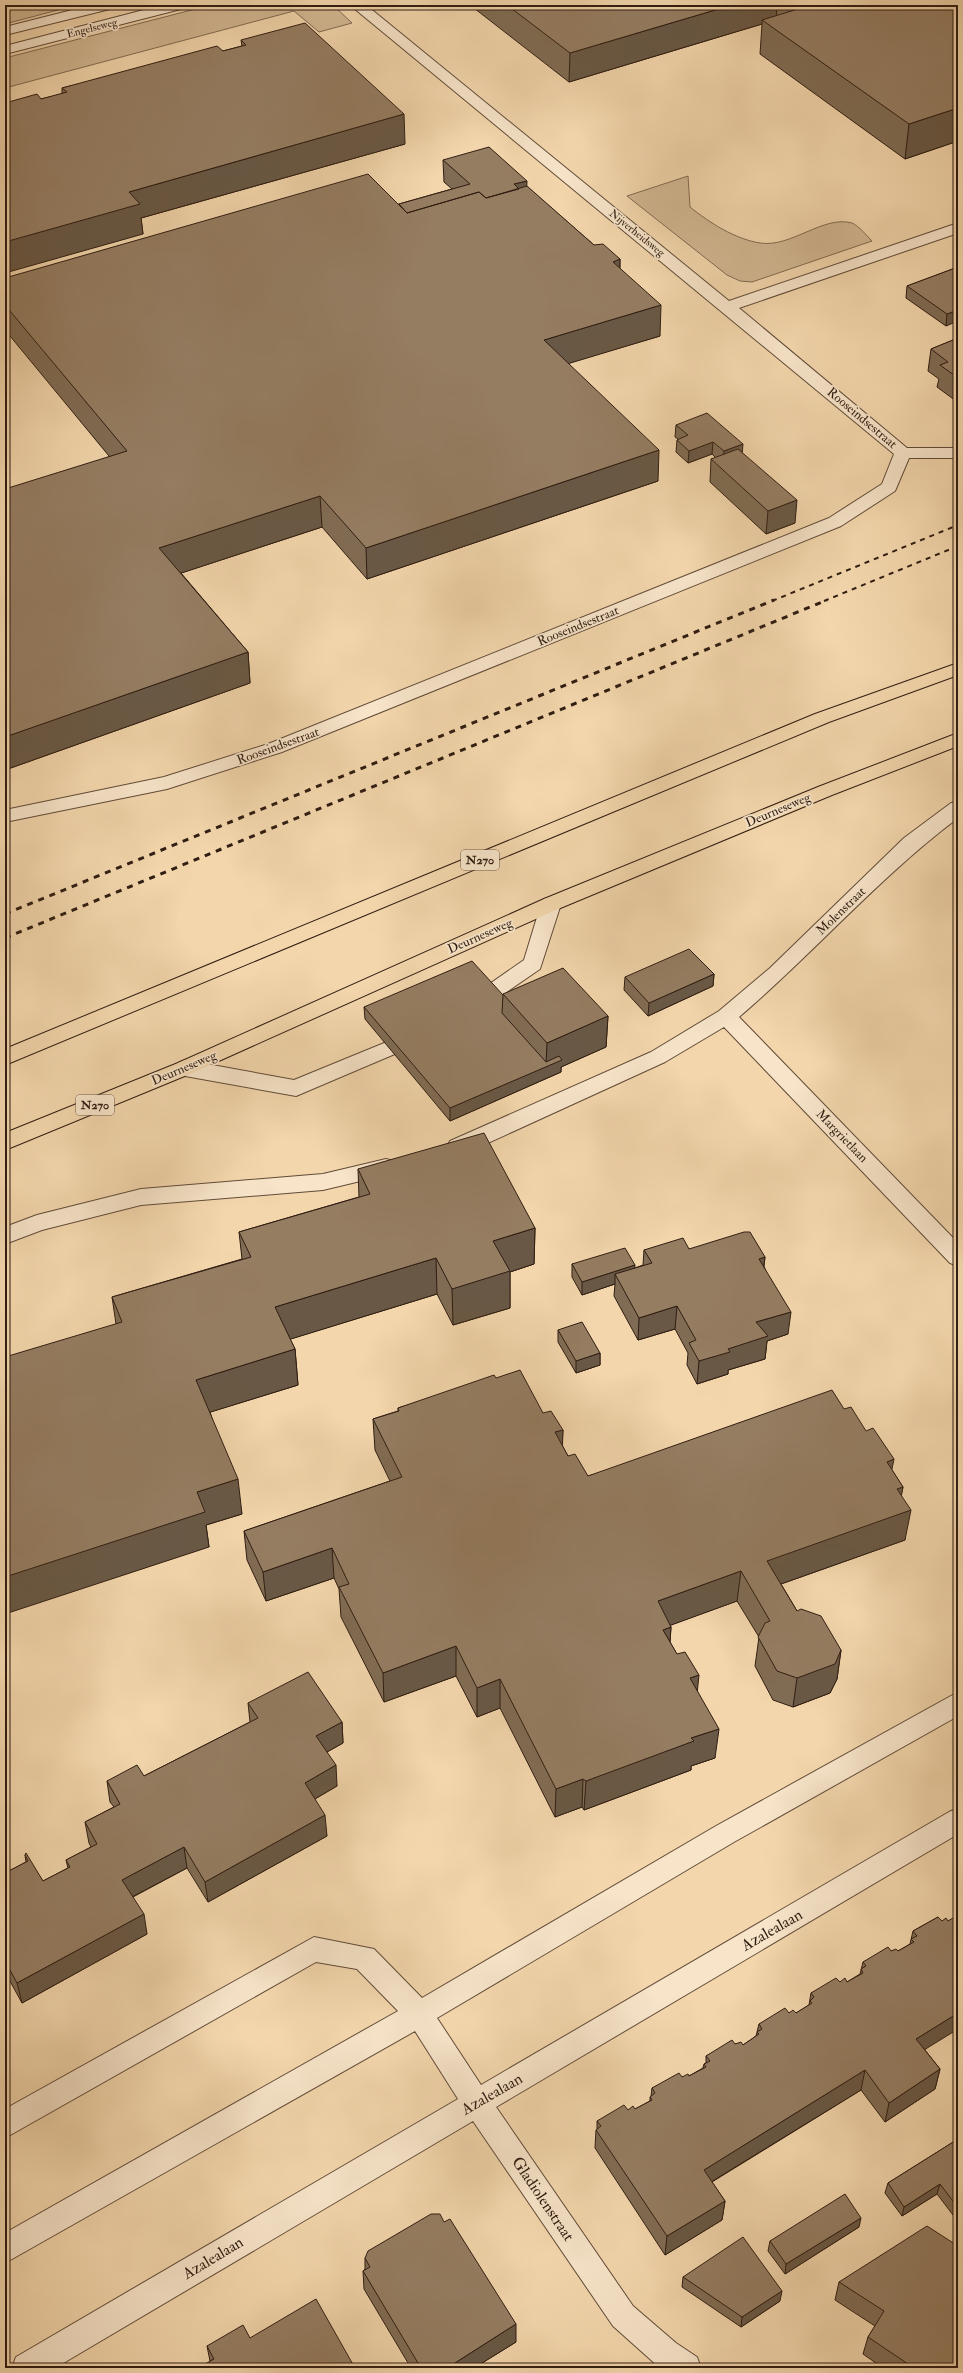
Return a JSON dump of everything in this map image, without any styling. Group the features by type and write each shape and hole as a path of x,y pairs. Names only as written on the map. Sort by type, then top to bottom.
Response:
{"main road":[{"name":"N270","path":"5,1057 822,718 958,669"},
{"name":"Deurneseweg","path":"5,1142 185,1068 551,904 958,738"}],"street":[{"name":"Engelseweg","path":"5,31 108,5"},
{"name":"Engelseweg","path":"5,50 180,5"},
{"name":"Nijverheidsweg","path":"357,5 727,307"},
{"path":"727,307 958,228"},
{"name":"Rooseindsestraat","path":"5,816 167,783 275,748 835,522 888,487 903,452 727,307"},
{"path":"903,452 958,453"},
{"name":"Molenstraat","path":"726,1016 777,973 911,843 958,808"},
{"path":"454,1019 532,964 551,904"},
{"path":"442,1152 658,1057 726,1016"},
{"name":"Margrietlaan","path":"726,1016 958,1257"},
{"path":"185,1068 296,1088 432,1030"},
{"path":"5,1236 37,1223 141,1197 323,1182 405,1162"},
{"path":"5,2249 419,2014 725,1834 958,1703"},
{"name":"Azalealaan","path":"27,2368 958,1820"},
{"path":"5,2124 314,1949 364,1958 419,2014"},
{"name":"Gladiolenstraat","path":"419,2014 623,2316 665,2354 686,2368"}],"shaded area":[{"path":"5,5 77,5 5,24"},
{"path":"211,5 333,5 352,23 319,32 294,11 5,88 5,58"},
{"path":"688,176 690,207 723,230 741,238 760,243 772,243 795,237 830,223 841,222 855,224 872,241 752,282 740,281 727,275 627,196"}],"building":[{"path":"507,5 732,5 570,53"},
{"path":"798,5 811,5 802,8"},
{"path":"811,5 958,5 958,108 909,124 762,20"},
{"path":"305,23 404,114 129,192 140,204 5,242 5,103 37,94 41,99 67,92 62,88 217,46 223,51 246,45 241,40"},
{"path":"489,147 527,181 514,184 519,189 486,198 479,192 407,213 399,204 470,184 443,160"},
{"path":"368,174 407,213 479,192 486,198 527,186 594,245 603,244 620,259 613,262 661,305 544,340 659,450 366,548 320,496 159,548 248,652 5,737 5,489 127,451 5,305 5,278"},
{"path":"958,267 958,310 947,314 907,286"},
{"path":"958,338 958,378 940,365 948,362 931,349"},
{"path":"707,413 743,444 724,451 713,442 689,451 677,440 688,435 676,425"},
{"path":"738,449 797,500 768,511 711,459"},
{"path":"689,949 714,974 649,1003 625,977"},
{"path":"472,961 503,995 502,1013 546,1062 559,1056 562,1060 450,1108 364,1007"},
{"path":"563,968 608,1016 547,1043 503,994"},
{"path":"484,1133 535,1228 493,1241 510,1271 452,1289 436,1258 275,1307 295,1349 196,1380 238,1479 197,1492 205,1512 5,1577 5,1357 122,1322 112,1297 251,1257 239,1232 370,1194 358,1169"},
{"path":"744,1232 750,1232 765,1257 759,1259 791,1312 756,1322 768,1336 728,1349 730,1352 699,1361 689,1343 696,1340 677,1306 639,1318 615,1274 652,1263 644,1250 683,1238 689,1249"},
{"path":"625,1248 635,1265 582,1282 572,1264"},
{"path":"582,1322 600,1353 576,1361 558,1330"},
{"path":"520,1370 543,1413 551,1411 563,1430 555,1432 568,1456 575,1454 588,1476 832,1390 844,1409 851,1407 866,1431 873,1428 894,1459 887,1462 903,1487 897,1489 911,1510 767,1561 797,1611 801,1609 821,1616 841,1650 835,1664 797,1678 777,1671 758,1637 765,1623 770,1621 741,1571 658,1601 671,1627 663,1630 677,1654 685,1652 699,1675 690,1678 719,1729 691,1738 694,1741 586,1781 583,1779 556,1789 500,1679 477,1688 456,1646 383,1673 339,1587 349,1584 332,1548 263,1572 244,1531 402,1477 373,1419 399,1411 398,1408 494,1375 496,1378"},
{"path":"308,1672 342,1722 316,1736 336,1765 305,1783 325,1815 205,1882 184,1847 122,1880 144,1914 17,1983 5,1961 5,1873 28,1861 25,1855 26,1853 43,1881 70,1867 66,1860 97,1844 85,1822 120,1804 107,1781 137,1765 144,1776 258,1718 248,1703"},
{"path":"958,1915 958,2013 916,2039 940,2069 889,2103 865,2070 704,2170 725,2201 667,2236 596,2130 601,2126 597,2121 624,2105 628,2110 633,2106 635,2109 652,2100 650,2097 655,2093 652,2088 679,2073 682,2077 688,2074 689,2076 706,2067 704,2064 710,2061 706,2056 732,2040 735,2044 741,2042 743,2045 759,2034 757,2032 762,2029 759,2024 785,2008 789,2013 793,2010 796,2013 812,2003 810,2001 814,1997 811,1993 836,1978 840,1982 845,1978 847,1982 863,1973 861,1969 866,1966 863,1962 888,1947 891,1951 896,1949 898,1951 914,1942 911,1939 917,1936 913,1931 938,1917 942,1921 946,1918 948,1921"},
{"path":"958,2139 958,2204 956,2205 940,2184 904,2207 888,2183"},
{"path":"845,2194 861,2218 786,2264 770,2241"},
{"path":"431,2214 440,2214 444,2222 450,2219 516,2324 447,2368 421,2368 363,2271 370,2267 365,2258 368,2251"},
{"path":"927,2226 958,2246 958,2368 914,2368 868,2337 884,2311 839,2282"},
{"path":"743,2237 782,2291 742,2317 683,2277"},
{"path":"316,2299 355,2368 198,2368 214,2359 207,2346 243,2325 250,2338"}],"railway":[{"path":"772,601 958,525"},
{"path":"824,601 958,546"},
{"path":"5,914 774,600"},
{"path":"5,938 827,600"}]}
